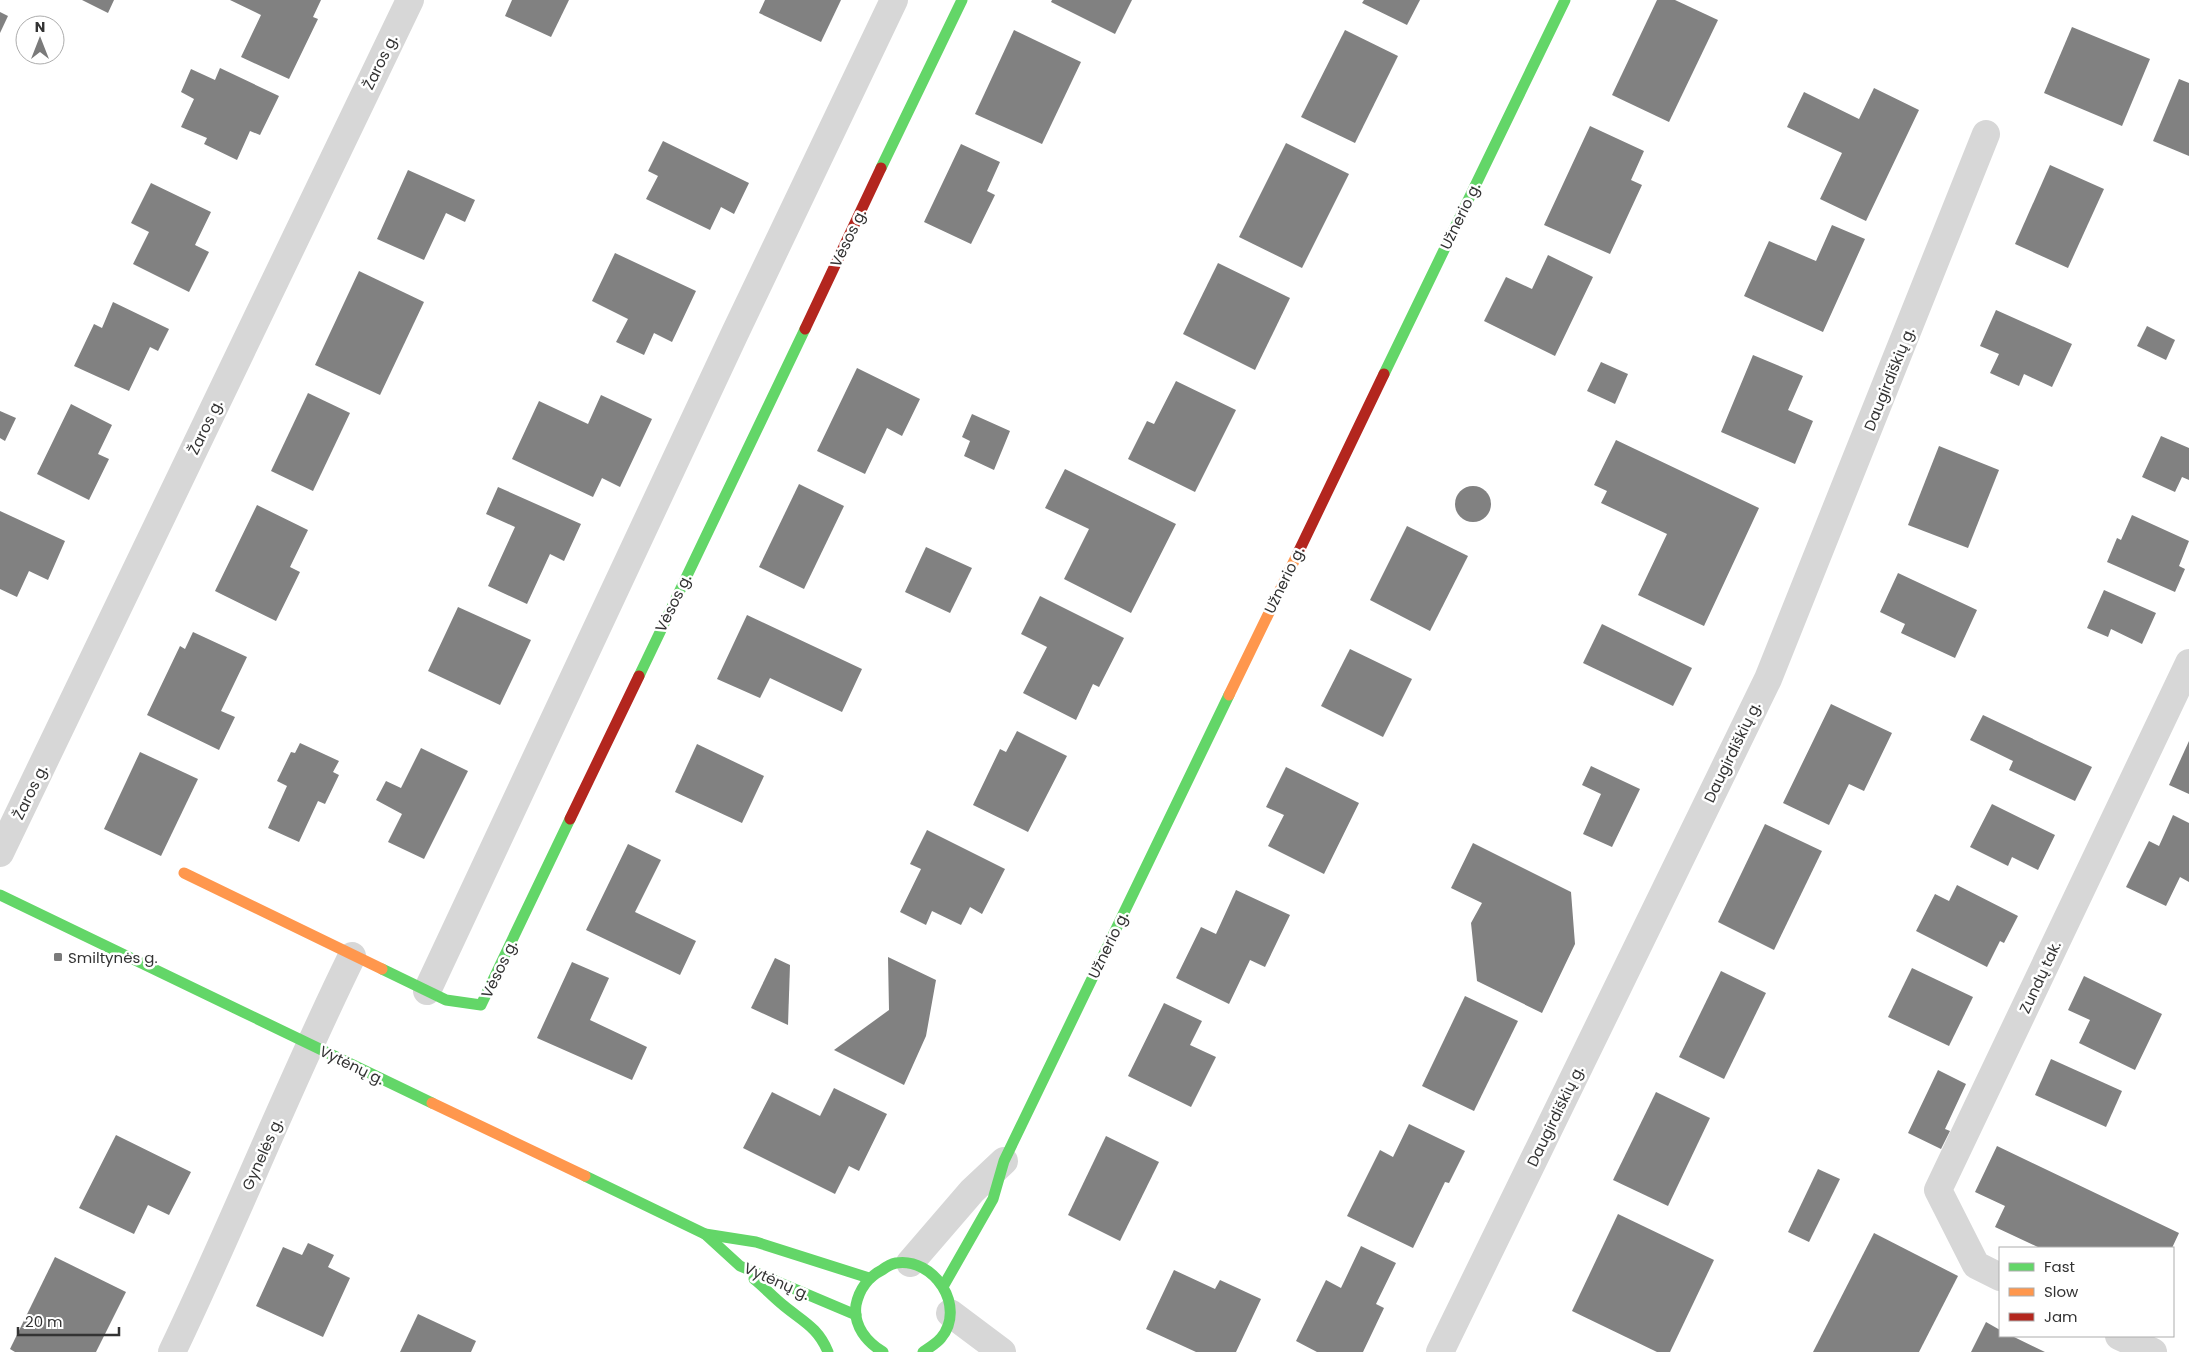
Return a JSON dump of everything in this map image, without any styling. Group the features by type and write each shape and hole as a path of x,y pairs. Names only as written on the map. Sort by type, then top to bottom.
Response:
{"street":[{"name":"Žaros g.","path":"0,853 410,0"},
{"path":"184,873 426,991 730,342 894,0"},
{"name":"Vėsos g.","path":"426,991 446,1000 481,1005 962,0"},
{"name":"Užnerio g.","path":"944,1285 993,1199 1004,1161 1565,0"},
{"name":"Daugirdiškių g.","path":"1440,1352 1768,679 1986,134"},
{"name":"Zundų tak.","path":"1999,1276 1976,1265 1938,1190 2189,663"},
{"name":"Vytėnų g.","path":"0,895 705,1234 756,1242 869,1278"},
{"name":"Gynelės g.","path":"172,1352 210,1272 309,1044 352,956"},
{"name":"Užnerio g.","path":"910,1263 972,1191 1004,1161"},
{"name":"Vytėnų g.","path":"705,1234 740,1266 856,1314"},
{"path":"883,1352 866,1339 859,1327 856,1314 857,1301 861,1288 869,1278 881,1268 895,1263 910,1263 923,1267 935,1274 944,1285 949,1298 950,1313 947,1327 930,1351"},
{"path":"740,1266 788,1310 814,1326 828,1352"},
{"path":"950,1313 1002,1352"},
{"path":"2121,1337 2153,1352"}],"building":[{"path":"82,0 114,0 108,13"},
{"path":"230,0 321,0 313,17 318,19 289,79 241,57 261,15"},
{"path":"512,0 569,0 551,37 505,16"},
{"path":"765,0 841,0 821,42 759,13"},
{"path":"1052,0 1132,0 1115,34 1051,2"},
{"path":"1364,0 1420,0 1407,25 1362,3"},
{"path":"1657,0 1675,0 1718,20 1669,122 1612,95"},
{"path":"0,12 8,16 0,33"},
{"path":"2072,27 2150,59 2122,126 2044,93"},
{"path":"1014,30 1081,62 1042,144 975,114"},
{"path":"1345,30 1398,56 1355,143 1301,117"},
{"path":"220,68 279,96 260,135 250,131 237,160 204,144 207,138 181,127 194,99 181,92 191,69 215,80"},
{"path":"2179,79 2189,83 2189,156 2153,141"},
{"path":"1874,88 1919,110 1866,221 1820,199 1842,153 1787,127 1804,92 1859,119"},
{"path":"1590,126 1644,151 1631,180 1642,185 1610,254 1544,225"},
{"path":"663,141 749,183 734,214 721,207 710,230 646,199 658,176 648,171"},
{"path":"1286,143 1349,174 1302,268 1239,237"},
{"path":"961,144 1000,162 987,191 995,195 971,244 924,222"},
{"path":"2050,165 2104,189 2068,268 2015,244"},
{"path":"408,170 475,200 465,222 446,213 424,260 377,239"},
{"path":"151,183 211,212 195,245 209,252 189,292 133,264 149,232 131,223"},
{"path":"1832,225 1865,239 1823,332 1744,296 1769,241 1816,261"},
{"path":"615,253 696,291 672,342 654,333 644,355 616,342 628,319 592,301"},
{"path":"1548,255 1593,277 1555,356 1484,321 1506,277 1532,289"},
{"path":"1218,263 1290,298 1255,370 1183,334"},
{"path":"359,271 424,302 380,395 315,365"},
{"path":"113,302 169,329 158,351 150,347 129,391 74,366 94,324 102,328"},
{"path":"1996,310 2072,344 2052,387 2024,374 2019,386 1990,373 1999,354 1980,346"},
{"path":"2147,326 2175,340 2166,360 2137,346"},
{"path":"1753,355 1803,376 1788,410 1813,421 1795,464 1721,432"},
{"path":"1601,362 1628,374 1615,404 1587,391"},
{"path":"857,368 920,399 902,436 887,428 865,474 817,451"},
{"path":"1176,381 1236,410 1195,492 1128,459 1147,421 1154,424"},
{"path":"308,393 350,413 313,491 271,471"},
{"path":"601,395 652,419 620,487 602,478 593,497 512,459 539,401 588,424"},
{"path":"71,404 112,425 98,454 109,459 89,500 37,474"},
{"path":"0,411 16,418 5,441 0,438"},
{"path":"972,414 1010,431 994,470 964,456 970,441 962,437"},
{"path":"2161,436 2189,448 2189,480 2182,477 2175,492 2142,477"},
{"path":"1616,440 1759,508 1704,626 1638,595 1667,534 1601,503 1607,491 1594,485"},
{"path":"1939,446 1999,470 1968,548 1908,525"},
{"path":"1065,469 1176,524 1131,613 1064,579 1089,529 1045,508"},
{"path":"799,484 844,506 804,589 759,567"},
{"path":"1473,486 1480,487 1486,491 1490,497 1490,511 1486,517 1480,521 1473,522 1466,521 1460,517 1456,511 1455,504 1456,497 1460,491 1466,487"},
{"path":"498,487 581,524 564,561 550,554 527,604 488,586 515,527 486,514"},
{"path":"257,505 308,530 290,567 300,572 276,621 215,591"},
{"path":"0,511 65,541 48,580 29,571 17,597 0,589"},
{"path":"2132,515 2189,541 2179,566 2185,569 2175,592 2107,562 2117,538 2121,540"},
{"path":"1407,526 1468,556 1430,631 1370,600"},
{"path":"926,547 972,568 950,613 905,592"},
{"path":"1898,573 1977,610 1955,658 1901,633 1905,624 1880,612"},
{"path":"2104,590 2156,613 2142,644 2111,629 2108,637 2087,628"},
{"path":"1040,596 1124,638 1099,687 1093,684 1076,720 1023,693 1047,647 1021,634"},
{"path":"458,607 531,640 500,705 428,671"},
{"path":"747,615 862,669 842,712 770,678 760,698 717,679"},
{"path":"1602,624 1692,668 1673,706 1583,663"},
{"path":"193,632 247,657 221,711 235,717 219,750 147,715 180,646 185,649"},
{"path":"1350,649 1412,679 1383,737 1321,706"},
{"path":"1831,704 1892,733 1864,791 1849,784 1829,825 1783,803"},
{"path":"1983,715 2092,767 2075,801 2009,770 2013,761 1970,740"},
{"path":"1017,731 1067,756 1028,832 973,805 1000,749 1006,752"},
{"path":"2189,741 2189,794 2169,785"},
{"path":"300,743 339,761 333,772 339,775 325,804 318,801 299,842 268,828 287,786 277,781 291,752 295,753"},
{"path":"697,744 764,776 742,823 675,792"},
{"path":"421,748 468,771 424,859 388,842 402,814 376,800 386,781 401,788"},
{"path":"140,752 198,779 161,856 104,829"},
{"path":"1591,766 1640,789 1612,847 1583,834 1601,794 1582,785"},
{"path":"1286,767 1359,803 1324,874 1268,846 1284,815 1266,807"},
{"path":"1992,804 2055,835 2038,870 2012,857 2008,866 1970,847"},
{"path":"2173,815 2189,823 2189,882 2180,877 2166,906 2126,887 2149,841 2159,846"},
{"path":"1765,824 1822,851 1774,950 1718,922"},
{"path":"927,830 1005,869 982,914 970,907 961,925 932,911 926,925 900,912 921,869 910,864"},
{"path":"1473,843 1571,892 1575,944 1542,1013 1477,981 1471,923 1482,903 1451,888"},
{"path":"628,844 661,860 635,912 696,941 680,975 586,930"},
{"path":"1957,885 2018,916 2004,943 2000,941 1987,967 1916,931 1935,894 1949,901"},
{"path":"1236,890 1290,915 1265,967 1250,960 1229,1004 1176,978 1201,927 1216,934"},
{"path":"888,957 936,980 926,1036 904,1085 834,1050 889,1010"},
{"path":"775,958 790,965 788,1025 751,1008"},
{"path":"572,962 609,978 590,1020 647,1047 632,1080 537,1038"},
{"path":"1912,968 1973,997 1949,1046 1888,1017"},
{"path":"1721,971 1766,993 1724,1079 1679,1057"},
{"path":"2084,976 2162,1014 2135,1070 2079,1043 2090,1020 2068,1010"},
{"path":"1465,996 1518,1021 1474,1111 1422,1086"},
{"path":"1164,1003 1202,1021 1190,1045 1216,1057 1191,1107 1128,1076"},
{"path":"2051,1059 2122,1091 2106,1127 2035,1095"},
{"path":"1938,1070 1966,1084 1945,1129 1950,1131 1941,1149 1908,1133"},
{"path":"834,1088 887,1114 859,1171 849,1166 835,1194 743,1148 772,1092 820,1116"},
{"path":"1656,1092 1710,1118 1668,1206 1613,1180"},
{"path":"1409,1124 1465,1151 1449,1183 1445,1182 1413,1248 1347,1216 1380,1150 1393,1157"},
{"path":"116,1135 191,1172 169,1215 148,1205 134,1234 79,1208"},
{"path":"1106,1136 1159,1162 1120,1241 1068,1215"},
{"path":"1997,1146 2179,1233 2172,1247 2038,1247 1995,1227 2005,1206 1975,1192"},
{"path":"1818,1169 1840,1179 1809,1242 1788,1232"},
{"path":"1618,1214 1714,1260 1670,1352 1657,1352 1572,1311"},
{"path":"1874,1233 1958,1276 1919,1352 1813,1352"},
{"path":"308,1243 334,1255 328,1267 350,1278 323,1337 256,1306 283,1247 302,1255"},
{"path":"1361,1246 1396,1263 1376,1304 1384,1308 1363,1352 1317,1352 1296,1341 1326,1280 1341,1288"},
{"path":"55,1257 126,1292 96,1352 15,1352 10,1349"},
{"path":"1174,1270 1215,1289 1220,1280 1261,1299 1236,1352 1196,1352 1146,1329"},
{"path":"418,1314 476,1341 471,1352 400,1352"},
{"path":"1986,1322 1999,1329 1999,1337 2014,1337 2045,1352 1971,1352"}],"traffic: fast":[{"path":"881,168 962,0"},
{"path":"1384,374 1565,0"},
{"path":"639,676 805,329"},
{"path":"944,1285 993,1199 1004,1161 1229,695"},
{"path":"382,969 446,1000 481,1005 570,819"},
{"path":"0,895 432,1103"},
{"path":"585,1176 705,1234 756,1242 869,1278"},
{"path":"705,1234 740,1266 856,1315"},
{"path":"883,1352 862,1333 857,1320 856,1305 859,1294 868,1280 896,1263 910,1263 923,1268 934,1276 943,1287 948,1299 950,1312 948,1326 941,1338 923,1352"},
{"path":"754,1279 814,1330 828,1352"}],"traffic: slow":[{"path":"1229,695 1297,555"},
{"path":"184,873 382,969"},
{"path":"432,1103 585,1176"}],"traffic: jam":[{"path":"805,329 881,168"},
{"path":"1297,555 1384,374"},
{"path":"570,819 639,676"}],"place":[{"name":"Smiltynės g.","path":"58,957"}]}
